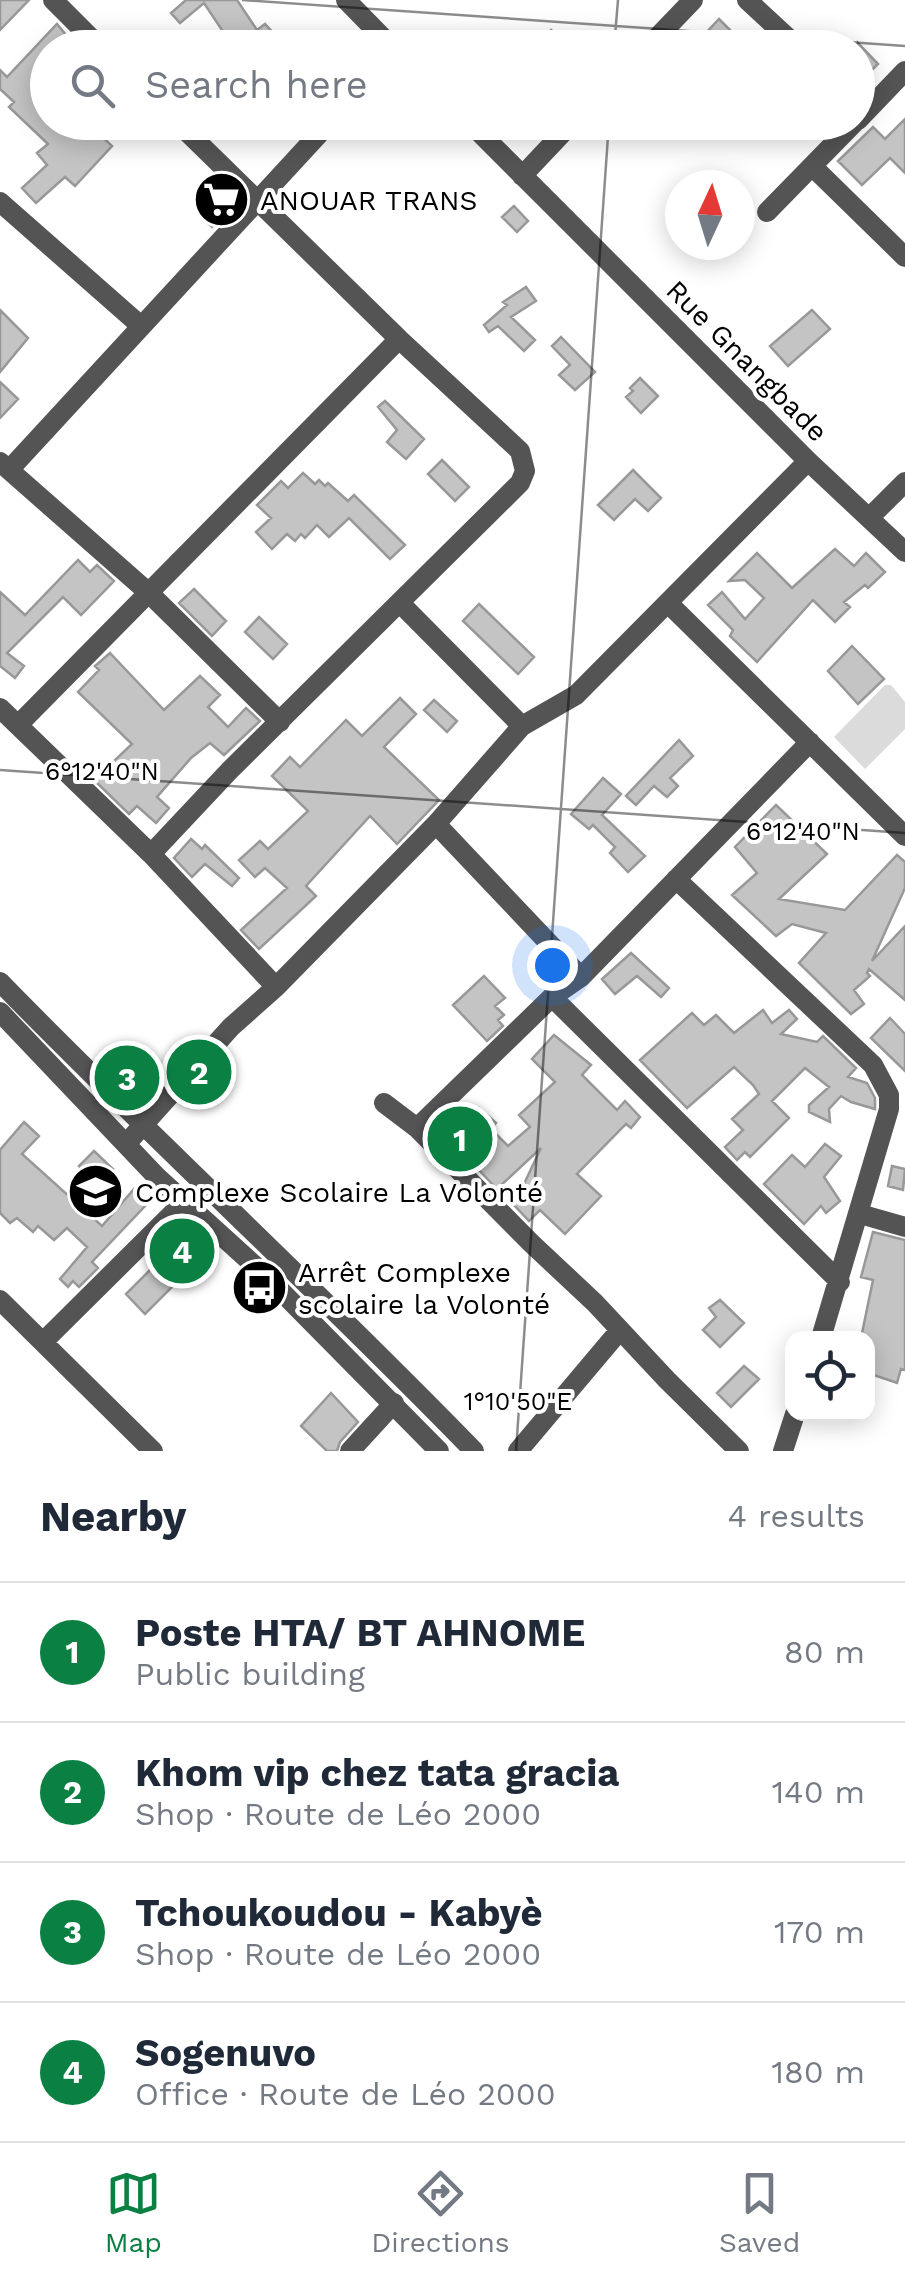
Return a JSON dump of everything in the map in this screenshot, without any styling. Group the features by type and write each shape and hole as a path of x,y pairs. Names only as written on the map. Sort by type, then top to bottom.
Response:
{"street":[{"path":"52,0 83,30"},
{"path":"346,0 375,30"},
{"path":"665,30 694,0"},
{"path":"748,0 780,30"},
{"path":"875,98 905,71"},
{"path":"151,854 520,483 525,470 520,452 195,140"},
{"path":"280,722 148,594 4,466 314,140"},
{"name":"Rue Gnangbade","path":"486,140 808,461 905,552"},
{"path":"522,176 557,140"},
{"path":"768,212 835,140"},
{"path":"812,166 905,257"},
{"path":"0,202 141,326"},
{"path":"19,724 399,339"},
{"path":"126,1144 231,1027 436,824 522,726 576,695 808,461"},
{"path":"869,518 905,482"},
{"path":"668,602 905,836"},
{"path":"401,604 522,726"},
{"path":"0,708 151,854 276,986"},
{"path":"417,1128 552,997 581,977 810,742"},
{"path":"436,824 581,977"},
{"path":"676,880 879,1073 889,1095 890,1109 823,1331"},
{"path":"0,982 336,1309 474,1451"},
{"path":"552,997 840,1282"},
{"path":"0,1012 126,1144 265,1276 439,1451"},
{"path":"384,1102 417,1128 739,1451"},
{"path":"44,1341 184,1202"},
{"path":"860,1214 905,1227"},
{"path":"0,1300 153,1451"},
{"path":"518,1451 620,1330"},
{"path":"350,1451 394,1403"},
{"path":"783,1451 794,1421"}],"shaded area":[{"path":"885,685 891,685 905,702 905,729 865,769 834,737"}],"building":[{"path":"0,0 29,0 0,30"},
{"path":"186,0 237,0 257,30 222,30 204,3 180,23 171,13"},
{"path":"719,19 730,30 709,30"},
{"path":"30,53 30,127 9,107 14,102 0,89 0,70 7,77"},
{"path":"905,119 905,173 890,158 862,185 838,161 860,140 875,140 875,129 885,139"},
{"path":"44,140 106,140 112,146 75,186 65,177 36,203 22,188 47,165 37,153 48,144"},
{"path":"212,176 237,199 212,227 205,220"},
{"path":"514,206 528,221 517,232 502,217"},
{"path":"526,287 536,301 511,317 535,340 524,351 498,326 489,332 484,325 507,305 503,302"},
{"path":"0,310 28,338 0,372"},
{"path":"812,310 830,329 788,366 770,346"},
{"path":"561,337 595,372 575,390 559,375 570,365 552,346"},
{"path":"640,378 658,396 641,413 626,397"},
{"path":"0,382 18,399 0,418"},
{"path":"385,401 424,439 406,459 387,442 397,430 378,407"},
{"path":"442,460 469,487 455,501 428,474"},
{"path":"633,470 661,498 648,511 635,499 614,520 598,505"},
{"path":"303,473 315,484 319,480 325,486 328,483 348,501 354,495 405,545 390,559 349,518 329,537 317,525 305,538 301,534 295,541 287,534 272,549 256,532 271,518 257,505 281,481 288,488"},
{"path":"835,549 854,566 866,553 885,572 844,602 850,607 835,622 813,600 757,662 730,636 733,630 708,605 722,592 745,619 764,598 745,580 729,581 757,553 792,588"},
{"path":"78,560 90,572 97,565 114,581 81,615 63,597 7,653 24,666 15,678 0,666 0,592 25,615"},
{"path":"194,589 226,621 212,636 179,603"},
{"path":"479,604 534,657 518,674 463,621"},
{"path":"259,617 287,644 273,659 245,632"},
{"path":"852,646 884,679 858,704 828,671"},
{"path":"110,653 164,710 200,676 220,695 208,707 228,727 246,708 260,721 224,755 210,743 191,758 157,797 169,808 156,823 137,806 129,814 94,780 132,744 78,692 99,670 95,666"},
{"path":"400,698 416,714 384,747 439,800 397,844 370,816 306,886 316,896 259,949 241,930 287,888 265,868 255,877 239,860 260,841 268,849 308,811 272,776 290,757 300,767 346,720 362,736"},
{"path":"434,700 457,721 447,732 424,710"},
{"path":"679,740 693,756 670,778 678,786 667,797 654,786 636,805 626,796"},
{"path":"603,778 621,794 602,815 645,856 628,872 610,853 615,847 593,825 589,829 571,814"},
{"path":"776,805 827,854 779,899 845,910 897,855 905,862 905,888 872,961 905,926 905,1000 869,969 870,976 854,990 864,1004 851,1014 799,963 826,933 792,924 776,936 732,895 757,873 735,847"},
{"path":"191,839 202,849 205,845 239,878 232,886 205,864 192,877 174,858"},
{"path":"631,953 669,988 661,997 637,976 615,994 602,979"},
{"path":"484,976 505,998 495,1006 504,1015 498,1020 503,1026 487,1041 453,1005"},
{"path":"763,1010 772,1023 789,1010 797,1019 781,1034 817,1042 823,1036 856,1068 848,1077 867,1083 875,1098 875,1109 841,1096 829,1109 830,1122 809,1112 809,1105 829,1087 805,1068 772,1101 789,1118 750,1157 745,1152 737,1160 725,1147 743,1130 732,1119 759,1094 753,1085 734,1067 687,1108 640,1060 692,1013 704,1025 716,1015 734,1033"},
{"path":"890,1018 905,1034 905,1071 871,1038"},
{"path":"554,1035 591,1065 582,1075 617,1110 625,1101 640,1117 631,1128 626,1124 577,1174 601,1196 565,1234 540,1210 529,1221 514,1205 541,1148 497,1189 459,1149 459,1128 479,1108 496,1123 491,1129 508,1146 530,1127 519,1115 555,1082 532,1059"},
{"path":"24,1122 39,1136 22,1154 102,1226 134,1189 147,1204 92,1262 98,1268 79,1287 73,1281 68,1287 60,1279 87,1247 67,1228 54,1240 38,1226 33,1232 17,1218 10,1223 0,1213 0,1150"},
{"path":"825,1144 841,1156 824,1177 840,1201 826,1213 821,1206 804,1224 764,1184 792,1155 805,1167"},
{"path":"94,1151 113,1169 98,1185 79,1166"},
{"path":"892,1166 905,1169 903,1190 888,1186"},
{"path":"873,1232 905,1240 905,1370 901,1369 897,1383 875,1375 875,1331 862,1331 873,1280 861,1277"},
{"path":"178,1242 199,1260 145,1314 126,1294"},
{"path":"720,1300 744,1323 720,1347 703,1330 716,1317 709,1308"},
{"path":"744,1366 759,1379 731,1407 717,1393"},
{"path":"331,1393 358,1422 337,1451 327,1451 301,1426"}],"place":[{"name":"ANOUAR TRANS","path":"221,200"},
{"name":"Khom vip chez tata gracia","path":"199,1072"},
{"name":"Tchoukoudou - Kabyè","path":"127,1078"},
{"name":"Poste HTA/ BT AHNOME","path":"460,1139"},
{"name":"Complexe Scolaire La Volonté","path":"96,1192"},
{"name":"Sogenuvo","path":"182,1251"},
{"name":"Arrêt Complexe scolaire la Volonté","path":"259,1288"}]}
